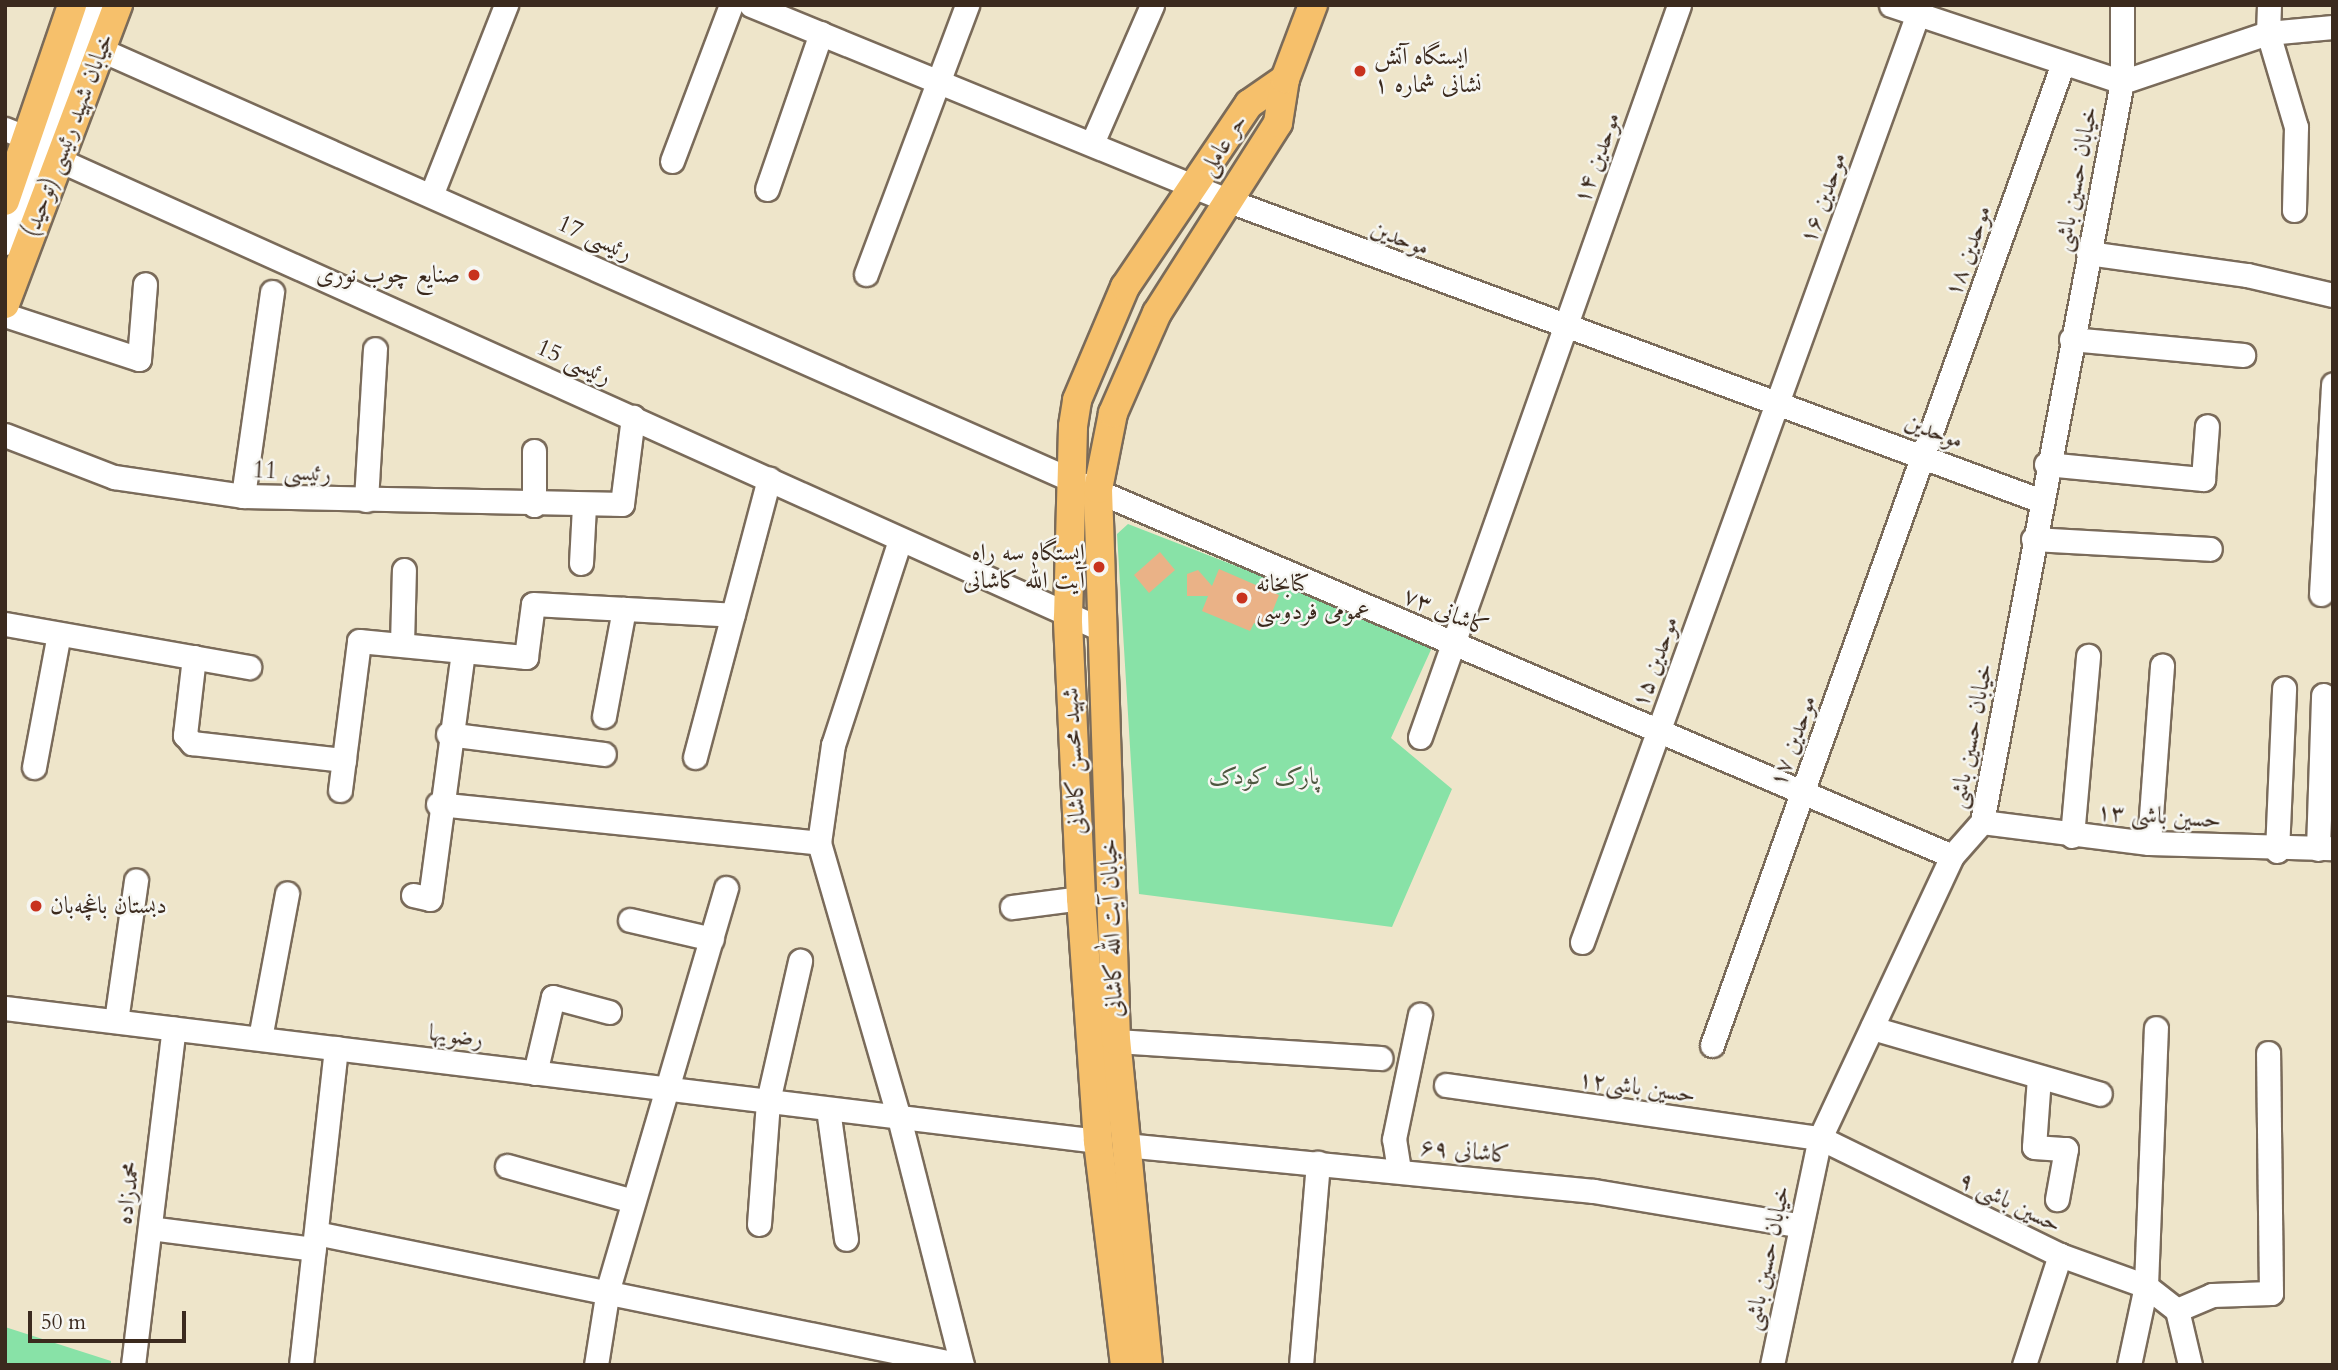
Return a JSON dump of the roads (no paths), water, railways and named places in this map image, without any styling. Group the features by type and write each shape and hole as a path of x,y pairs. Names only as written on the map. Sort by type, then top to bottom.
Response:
{"main road":[{"name":"خیابان شهید رئیسی (توحید)","path":"5,201 16,133 72,5"},
{"name":"خیابان شهید رئیسی (توحید)","path":"5,304 97,48 118,5"},
{"name":"حر عاملی","path":"1232,202 1278,123 1285,79 1313,5"},
{"name":"حر عاملی","path":"1196,188 1249,104 1285,79"},
{"name":"شهید محسن کاشانی","path":"1125,1365 1112,1143 1081,898 1068,618 1069,479 1077,400 1125,287 1196,188"},
{"path":"1098,489 1113,413 1157,313 1232,202"},
{"name":"خیابان آیت الله کاشانی","path":"1098,489 1116,1041 1112,1143 1148,1365"}],"street":[{"path":"5,243 89,12 97,5"},
{"path":"432,194 506,5"},
{"path":"672,161 731,5"},
{"name":"موحدین","path":"751,5 940,78 1232,202 1564,329 1778,399 2039,500"},
{"path":"866,274 967,5"},
{"path":"1093,141 1152,5"},
{"name":"موحدین ۱۴","path":"1420,737 1679,5"},
{"path":"1891,5 1919,10 2062,66 2122,82 2268,33 2333,27"},
{"name":"خیابان حسین باشی","path":"1772,1365 1798,1225 1820,1138 1952,856 1982,822 2039,500 2122,82 2122,5"},
{"path":"2269,5 2268,33 2296,127 2294,210"},
{"name":"موحدین ۱۶","path":"1778,399 1919,10"},
{"path":"767,189 821,33"},
{"name":"رئیسی 17","path":"97,48 432,194 1069,479 1098,489"},
{"name":"موحدین ۱۸","path":"1923,455 2062,66"},
{"name":"رئیسی 15","path":"57,159 632,416 1068,618 1103,630"},
{"path":"2088,253 2247,275 2333,295"},
{"path":"5,315 139,359 145,284"},
{"path":"243,496 272,292"},
{"path":"2071,339 2243,355"},
{"path":"366,500 375,349"},
{"path":"2321,593 2333,384"},
{"name":"موحدین ۱۵","path":"1582,942 1778,399"},
{"name":"رئیسی 11","path":"5,435 114,477 243,496 584,505 622,503 632,416"},
{"path":"2046,464 2203,479 2207,426"},
{"path":"534,452 534,505"},
{"name":"موحدین ۱۷","path":"1712,1045 1923,455"},
{"path":"695,757 769,479"},
{"name":"کاشانی ۷۳","path":"1098,489 1952,856"},
{"path":"581,563 584,505"},
{"path":"2033,539 2210,549"},
{"path":"150,1228 315,1241 608,1289 961,1365 899,1118 819,843 833,745 900,540"},
{"path":"402,644 404,570"},
{"path":"340,790 359,641 526,657 533,604 733,615"},
{"path":"604,716 624,609"},
{"path":"5,624 248,667"},
{"path":"34,767 59,634"},
{"path":"413,895 430,898 438,804 463,653"},
{"path":"2072,836 2088,656"},
{"path":"194,657 185,735 192,743 344,760"},
{"path":"2149,843 2162,665"},
{"path":"2277,851 2284,688"},
{"path":"2323,695 2326,849"},
{"path":"448,734 604,754"},
{"path":"438,804 819,843"},
{"name":"حسین باشی ۱۳","path":"1982,822 2072,836 2149,843 2277,851 2326,849"},
{"path":"116,1021 136,880"},
{"path":"596,1365 608,1289 664,1088 726,888"},
{"path":"260,1038 288,894"},
{"path":"1012,907 1081,898"},
{"path":"630,920 712,940"},
{"path":"759,1224 768,1101 800,961"},
{"path":"535,1073 553,998 609,1012"},
{"name":"رضویها","path":"5,1008 1112,1143"},
{"path":"1398,1170 1394,1139 1420,1015"},
{"name":"محمدزاده","path":"133,1365 174,1028"},
{"path":"1872,1028 2100,1094"},
{"path":"2129,1365 2146,1286 2156,1028"},
{"path":"1116,1041 1380,1058"},
{"path":"302,1365 336,1048"},
{"path":"2190,1365 2177,1310 2212,1295 2271,1293 2268,1053"},
{"path":"2039,1077 2034,1147 2066,1149 2057,1199"},
{"name":"حسین باشی۱۲","path":"1446,1085 1820,1138"},
{"path":"828,1109 846,1239"},
{"name":"حسین باشی ۹","path":"1820,1138 2060,1255 2146,1286 2177,1310"},
{"name":"کاشانی ۶۹","path":"1112,1143 1594,1191 1798,1225"},
{"path":"1301,1365 1318,1163"},
{"path":"507,1166 633,1201"},
{"path":"2024,1365 2060,1255"}],"place":[{"name":"ایستگاه آتش نشانی شماره ۱","path":"1360,71"},
{"name":"صنایع چوب نوری","path":"474,275"},
{"name":"ایستگاه سه راه آیت الله کاشانی","path":"1099,567"},
{"name":"کتابخانه عمومی فردوسی","path":"1242,598"},
{"name":"دبستان باغچه‌بان","path":"36,906"}],"park label":[{"name":"پارک کودک","path":"1264,777"}]}
